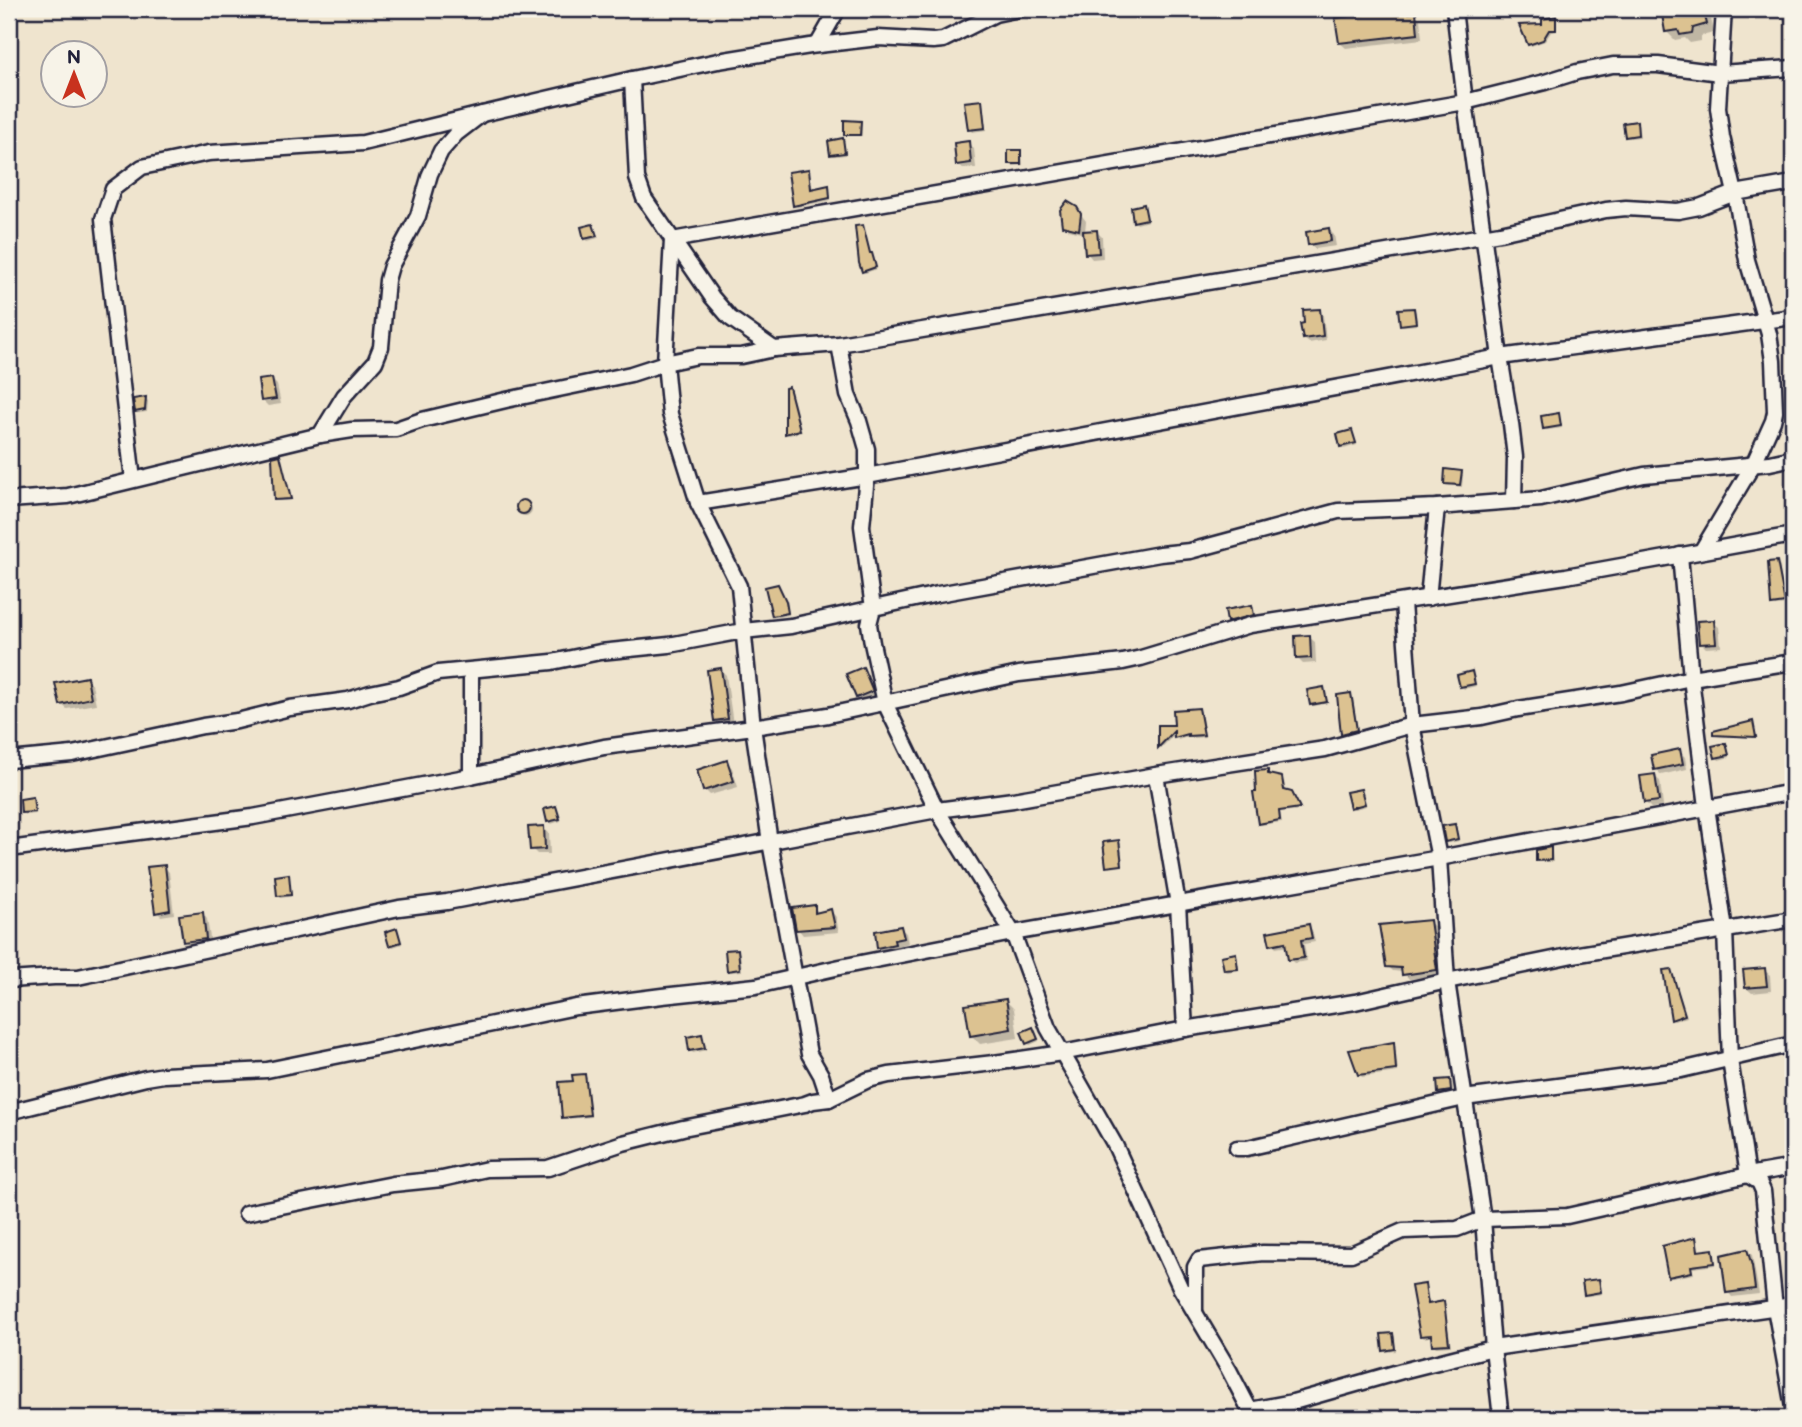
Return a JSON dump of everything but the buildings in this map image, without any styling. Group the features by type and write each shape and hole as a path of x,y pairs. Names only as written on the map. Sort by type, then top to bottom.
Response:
{"street":[{"path":"818,44 838,9"},
{"path":"134,481 103,219 113,189 142,167 209,153 363,143 632,79 818,44 878,38 943,40 995,15 1019,9"},
{"path":"1454,9 1511,424 1515,457 1514,501"},
{"path":"1702,551 1754,463 1773,421 1774,412 1773,361 1769,334 1747,260 1718,108 1724,9"},
{"path":"671,240 1465,102 1613,65 1658,65 1720,73 1793,68"},
{"path":"632,79 637,178 644,198 671,240 730,318 774,349"},
{"path":"320,435 344,396 375,362 381,347 387,280 391,266 418,216 430,174 441,151 456,134 482,114"},
{"path":"9,500 68,496 320,435 352,430 396,429 422,420 631,374 704,355 741,356 774,349 839,344 1525,228 1606,210 1626,208 1678,211 1699,207 1735,193 1793,183"},
{"path":"671,240 665,363 670,414 698,503 739,586 753,727 770,842 809,1054 821,1075 829,1099"},
{"path":"698,503 867,475 1500,357 1793,317"},
{"path":"839,344 848,395 867,449 862,526 873,608 869,624 885,703 937,810 1013,933 1048,1028 1115,1145 1181,1289 1252,1414 1493,1348 1793,1305"},
{"path":"9,760 72,754 290,708 348,700 438,673 552,662 600,652 669,645 743,631 822,621 873,608 1160,554 1190,551 1338,510 1437,507 1541,499 1644,475 1793,458"},
{"path":"1428,598 1437,507"},
{"path":"9,849 253,817 471,776 604,747 828,715 1010,675 1123,662 1250,625 1566,576 1793,534"},
{"path":"1680,555 1691,678 1725,930 1730,1059 1748,1175 1759,1182 1763,1191 1774,1308 1793,1406 1783,1418"},
{"path":"1403,603 1412,725 1439,858 1447,981 1483,1219 1501,1418"},
{"path":"9,980 78,977 399,908 447,902 937,810 1325,749 1412,725 1495,715 1691,678 1793,662"},
{"path":"471,671 471,776"},
{"path":"1156,775 1178,904 1185,1029"},
{"path":"17,1111 146,1078 267,1070 576,1007 756,986 1013,933 1793,792"},
{"path":"246,1213 393,1184 442,1179 487,1169 548,1168 623,1143 683,1128 829,1099 868,1080 889,1075 1062,1053 1185,1029 1355,1002 1573,955 1793,919"},
{"path":"1237,1148 1464,1098 1681,1070 1793,1044"},
{"path":"1195,1314 1195,1267 1199,1260 1263,1253 1351,1254 1403,1231 1457,1229 1483,1219 1567,1216 1793,1167"}]}
